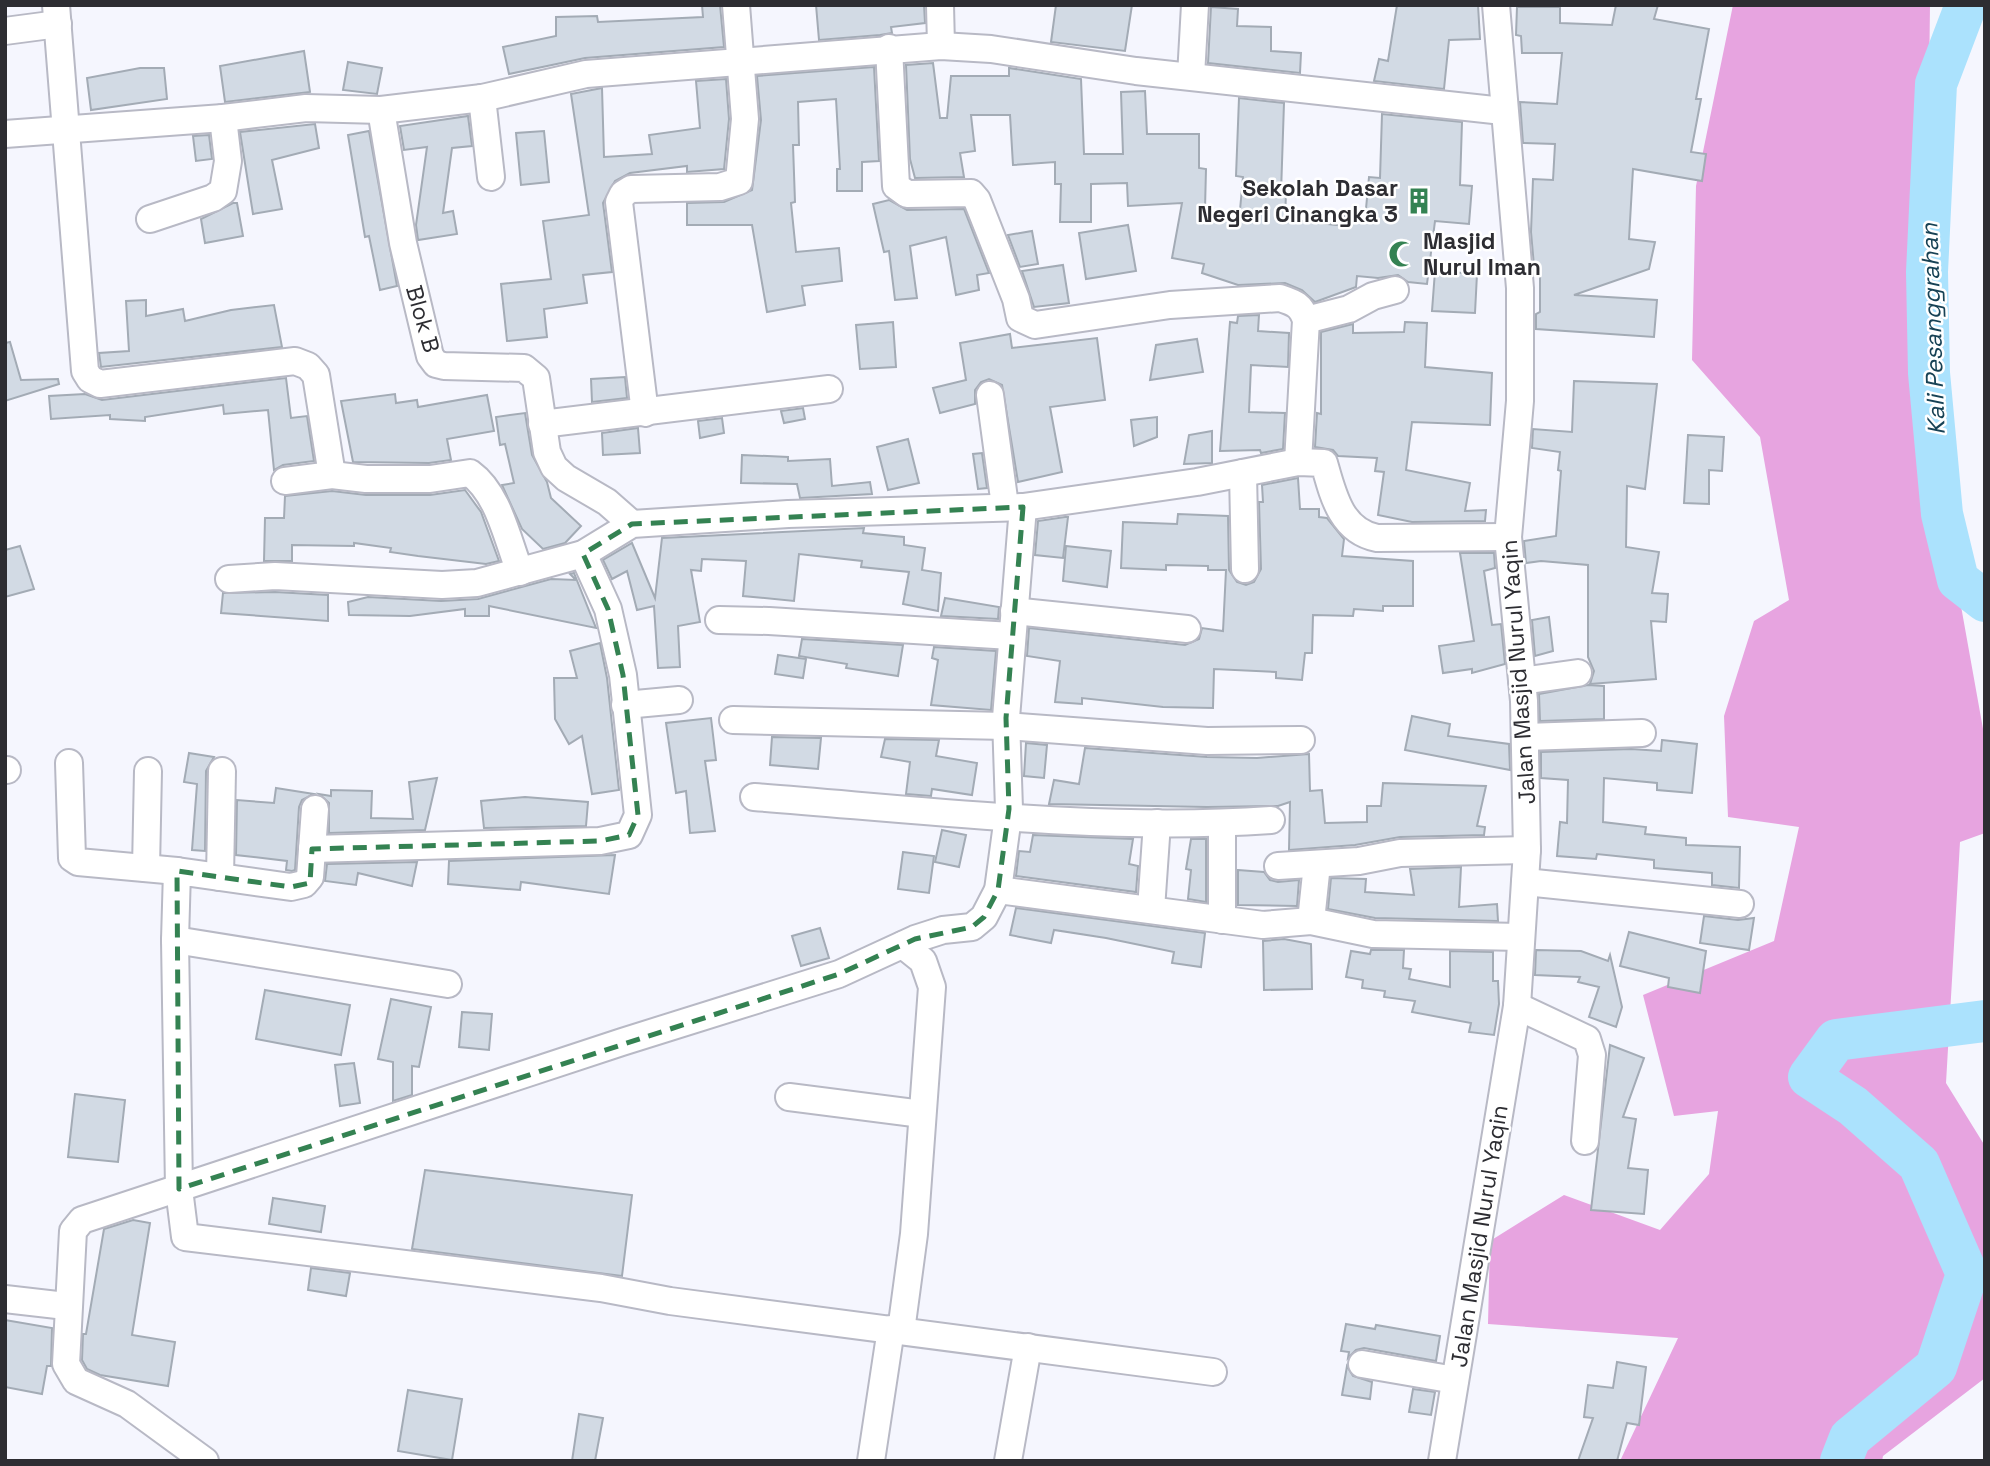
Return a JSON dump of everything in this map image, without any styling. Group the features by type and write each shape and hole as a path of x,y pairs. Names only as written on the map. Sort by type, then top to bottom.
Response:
{"street":[{"path":"645,413 619,202 623,194 631,189 720,187 739,181 745,119 736,5"},
{"path":"940,5 941,46"},
{"path":"1191,76 1195,5"},
{"name":"Jalan Masjid Nurul Yaqin","path":"1442,1461 1517,1006 1527,850 1526,737 1508,537 1520,401 1520,288 1496,5"},
{"path":"5,31 57,14 85,371 90,379 100,384 295,361 308,366 316,375 332,475"},
{"path":"5,134 223,118 306,108 338,106 380,110 482,98 586,75 889,48 941,46 1503,111"},
{"path":"889,48 896,186 908,194 971,193 977,200 1011,286 1020,318 1035,325 1170,305 1280,298 1295,303 1302,309 1306,320 1298,462"},
{"path":"482,98 491,177"},
{"name":"Blok B","path":"380,110 403,243 430,356 436,364 444,366 524,368 531,372 536,378 547,452 554,467 566,478 607,502 632,524"},
{"path":"150,219 213,198 223,191 228,161 223,118"},
{"path":"1306,320 1349,309 1373,296 1395,290"},
{"path":"542,424 829,389"},
{"path":"205,1461 127,1404 76,1381 66,1364 66,1306 72,1231 82,1220 609,1046 839,974 902,945 943,930 972,927 984,918 998,890 1008,816 1006,726 1013,624 1014,506 990,395"},
{"path":"229,579 275,576 442,585 477,583 583,554 632,524 788,514 1014,506 1243,473 1298,462 1324,463 1334,503 1363,535 1377,538 1508,537"},
{"path":"285,481 332,475 366,479 430,480 470,473 482,482 491,498 520,572"},
{"path":"1243,473 1245,569"},
{"path":"312,849 600,841 629,835 638,815 623,675 608,609 583,554"},
{"path":"719,620 1187,629"},
{"path":"1522,681 1578,673"},
{"path":"625,705 679,700"},
{"path":"733,720 1006,726 1208,741 1301,740"},
{"path":"1526,737 1642,733"},
{"path":"69,763 72,858 79,862 177,871 291,887 304,884 310,877 315,809"},
{"path":"146,868 148,771"},
{"path":"220,877 222,771"},
{"path":"754,797 1008,816 1157,823 1222,824 1271,820"},
{"path":"1151,909 1157,823"},
{"path":"1222,824 1222,920"},
{"path":"1278,866 1359,861 1399,853 1527,850"},
{"path":"1311,921 1317,864"},
{"path":"177,871 175,940 179,1188 184,1237 601,1288 670,1301 1213,1372"},
{"path":"1524,882 1740,904"},
{"path":"998,890 1263,925 1311,921 1373,934 1521,937"},
{"path":"175,940 448,985"},
{"path":"871,1461 914,1234 932,986 923,961 902,945"},
{"path":"1517,1006 1587,1039 1592,1055 1585,1141"},
{"path":"789,1097 922,1114"},
{"path":"5,1299 66,1306"},
{"path":"1008,1461 1028,1347"},
{"path":"1362,1364 1455,1380"}],"highlighted area":[{"path":"1023,507 1006,718 1009,809 998,890 984,917 972,927 915,939 839,974 179,1189 177,871 291,887 310,883 312,849 600,841 629,835 638,815 623,675 608,609 583,554 632,524"}],"shaded area":[{"path":"1733,5 1930,5 1925,405 1985,740 1985,833 1960,842 1946,1083 1985,1146 1985,1378 1883,1456 1882,1461 1620,1461 1678,1338 1488,1324 1490,1241 1564,1195 1660,1230 1709,1174 1718,1111 1674,1116 1643,995 1774,941 1799,827 1728,817 1724,716 1754,621 1789,600 1760,437 1692,360 1696,186"}],"building":[{"path":"702,5 720,5 724,47 585,58 509,74 503,47 556,36 556,17 597,16 598,22 703,17"},
{"path":"816,5 924,5 925,23 891,27 892,33 880,35 819,40"},
{"path":"1056,5 1132,5 1125,51 1051,42"},
{"path":"1397,5 1478,5 1480,39 1449,40 1444,89 1374,81 1379,59 1388,61"},
{"path":"1616,5 1658,5 1654,19 1709,29 1696,99 1701,99 1691,152 1706,154 1702,181 1633,169 1629,239 1655,242 1649,269 1574,295 1657,300 1654,337 1536,329 1536,314 1540,312 1540,266 1534,266 1531,232 1533,179 1553,180 1555,144 1523,143 1520,102 1557,104 1562,53 1522,53 1521,36 1516,35 1517,7 1560,7 1560,23 1612,25"},
{"path":"1211,7 1238,9 1237,26 1271,27 1271,51 1301,53 1300,73 1208,63"},
{"path":"304,51 310,92 225,102 220,66"},
{"path":"348,62 382,68 377,94 343,90"},
{"path":"933,63 940,118 947,118 951,76 1009,76 1009,68 1081,79 1084,154 1123,154 1121,92 1145,91 1147,134 1199,134 1199,168 1206,169 1205,209 1239,221 1243,177 1236,176 1239,98 1284,103 1281,193 1286,193 1285,219 1344,226 1345,216 1365,219 1369,177 1380,178 1382,114 1462,122 1460,185 1472,186 1469,224 1435,221 1427,284 1408,282 1398,275 1378,278 1357,276 1356,287 1315,302 1302,290 1285,283 1238,285 1202,273 1204,264 1172,258 1182,203 1128,206 1127,183 1091,184 1091,222 1060,222 1061,184 1055,184 1055,162 1013,165 1010,115 971,115 975,151 960,153 964,177 915,178 910,159 906,65"},
{"path":"874,67 879,161 862,162 862,191 837,191 837,169 840,169 836,99 798,102 799,145 793,145 795,202 791,203 796,252 839,248 842,281 802,286 805,305 767,312 752,225 687,225 687,203 724,202 752,190 761,120 757,76"},
{"path":"140,68 164,68 167,99 91,110 87,78"},
{"path":"726,79 729,119 724,169 687,172 687,166 630,173 615,181 603,203 612,272 583,275 587,303 544,309 547,337 507,341 501,284 551,279 543,221 589,215 571,94 602,88 604,157 652,154 649,135 700,128 696,81"},
{"path":"468,116 472,146 452,148 443,213 453,211 457,234 418,240 416,225 427,147 404,150 400,126"},
{"path":"315,124 319,148 272,160 282,209 253,214 240,132"},
{"path":"369,131 397,286 380,290 369,236 365,237 348,135"},
{"path":"544,131 549,182 521,185 516,133"},
{"path":"209,135 212,159 196,161 193,136"},
{"path":"889,200 907,210 964,209 989,273 977,275 979,290 956,295 946,237 910,246 917,298 895,300 889,251 884,252 873,204"},
{"path":"237,203 243,236 205,243 201,219"},
{"path":"1128,225 1136,271 1086,279 1079,233"},
{"path":"1032,231 1038,264 1020,267 1008,235"},
{"path":"1063,265 1069,303 1034,307 1022,271"},
{"path":"1435,271 1477,274 1475,313 1432,311"},
{"path":"146,300 146,316 183,309 185,321 231,310 274,305 282,347 101,367 99,353 129,351 126,301"},
{"path":"1259,315 1258,331 1289,333 1288,367 1251,365 1249,412 1285,413 1283,449 1261,453 1260,450 1220,451 1230,322 1237,323 1238,316"},
{"path":"893,322 896,367 860,369 856,325"},
{"path":"1405,322 1427,323 1425,367 1492,373 1490,425 1412,422 1406,470 1470,483 1465,511 1486,510 1485,521 1412,522 1378,515 1384,472 1375,471 1377,458 1338,456 1333,450 1315,447 1317,413 1321,414 1321,332 1353,324 1353,333 1404,332"},
{"path":"1010,334 1012,348 1097,338 1105,400 1050,407 1062,472 1018,482 1002,385 989,379 981,382 975,390 975,404 940,413 933,388 966,380 960,343"},
{"path":"1197,339 1203,372 1150,380 1156,345"},
{"path":"10,342 21,380 58,379 59,384 5,401 5,343"},
{"path":"625,377 627,398 592,402 591,379"},
{"path":"286,378 291,418 307,416 314,461 283,465 274,470 268,410 224,414 223,405 145,417 145,421 110,419 110,415 51,419 49,396 85,394 102,400"},
{"path":"1574,381 1657,384 1645,489 1627,486 1626,547 1659,552 1652,593 1668,594 1666,622 1651,621 1656,679 1590,684 1594,671 1588,657 1588,565 1541,561 1526,563 1524,541 1556,536 1561,471 1558,470 1560,452 1532,448 1533,429 1572,432"},
{"path":"395,394 396,403 417,400 418,407 487,395 494,431 447,439 451,460 429,463 353,462 341,401"},
{"path":"803,408 805,419 784,423 781,411"},
{"path":"525,413 532,455 547,482 551,498 581,526 565,543 543,549 522,529 502,485 514,483 505,444 500,445 496,417"},
{"path":"1157,417 1157,437 1134,446 1131,420"},
{"path":"722,418 724,433 700,438 698,421"},
{"path":"638,428 640,453 603,455 602,433"},
{"path":"1212,431 1212,463 1184,464 1189,435"},
{"path":"1688,435 1724,437 1722,471 1709,470 1709,504 1684,503"},
{"path":"908,439 919,483 888,490 877,447"},
{"path":"982,453 987,488 978,489 973,454"},
{"path":"742,455 788,457 788,461 830,459 832,486 870,482 872,494 800,498 797,484 741,483"},
{"path":"1298,478 1300,509 1319,509 1319,517 1327,518 1344,539 1342,556 1413,561 1413,606 1383,606 1383,611 1354,609 1353,616 1313,615 1312,653 1305,653 1302,680 1276,678 1276,672 1214,669 1213,708 1163,707 1082,698 1082,704 1055,702 1060,661 1027,656 1029,628 1185,645 1199,639 1202,628 1223,631 1226,570 1208,570 1208,566 1166,565 1166,570 1121,568 1123,522 1177,524 1178,514 1228,516 1229,570 1237,582 1246,585 1254,582 1261,569 1259,502 1263,502 1262,485"},
{"path":"465,490 481,512 499,561 486,564 418,556 390,552 391,548 354,543 354,546 292,545 292,561 264,561 265,518 284,518 285,496 332,491 366,495 430,495"},
{"path":"1068,517 1063,558 1035,555 1038,521"},
{"path":"864,528 863,533 904,537 904,545 925,548 922,570 941,573 938,611 903,604 909,572 861,567 862,561 799,554 794,601 743,596 746,561 702,559 701,571 691,570 700,622 678,626 680,667 658,668 654,606 637,610 627,571 612,579 603,560 632,543 655,598 662,538"},
{"path":"20,546 34,589 5,597 5,550"},
{"path":"1066,546 1111,551 1107,587 1063,581"},
{"path":"1460,553 1494,553 1495,568 1484,571 1492,625 1501,624 1505,664 1472,673 1472,669 1443,673 1439,646 1474,641"},
{"path":"574,573 596,628 489,606 489,616 465,616 465,609 410,616 349,615 348,602 368,597 441,601 478,599 551,579 576,580 570,574"},
{"path":"223,593 328,595 328,621 221,613"},
{"path":"945,598 999,607 998,619 941,616"},
{"path":"1549,617 1553,651 1535,656 1532,620"},
{"path":"802,639 903,645 898,676 846,668 847,664 799,656"},
{"path":"600,643 607,678 619,790 592,794 582,736 569,744 555,719 554,678 577,678 570,651"},
{"path":"934,647 996,651 991,710 931,705 938,660 932,658"},
{"path":"778,655 806,659 803,678 775,674"},
{"path":"1588,685 1604,686 1604,719 1540,721 1539,694"},
{"path":"1412,716 1450,724 1448,736 1509,744 1510,770 1405,750"},
{"path":"711,718 716,760 705,761 715,831 690,833 686,791 676,793 666,723"},
{"path":"772,737 821,738 818,769 770,765"},
{"path":"885,739 939,740 936,756 977,763 972,795 932,789 931,796 906,794 910,762 881,757"},
{"path":"1662,740 1697,744 1692,793 1657,790 1657,783 1604,778 1603,822 1646,827 1645,834 1686,838 1686,845 1740,847 1739,888 1712,885 1712,873 1654,868 1654,860 1597,854 1596,859 1557,856 1560,822 1567,823 1568,780 1541,778 1541,752 1631,749 1661,751"},
{"path":"1026,743 1047,745 1044,778 1024,776"},
{"path":"1085,748 1207,757 1257,758 1309,754 1310,791 1322,790 1325,823 1367,822 1367,806 1381,806 1383,783 1486,786 1477,826 1485,827 1484,835 1400,837 1355,845 1289,850 1290,802 1278,806 1207,807 1049,804 1054,780 1079,784"},
{"path":"189,753 214,757 206,771 205,851 192,850 197,784 184,782"},
{"path":"437,778 425,830 329,833 329,803 319,794 331,796 331,790 372,791 371,818 413,819 409,782"},
{"path":"276,788 314,794 302,800 299,807 295,870 292,871 286,870 287,861 236,855 237,800 274,803"},
{"path":"525,797 588,802 586,826 484,828 481,801"},
{"path":"942,830 966,835 959,867 935,862"},
{"path":"1033,835 1133,839 1129,864 1138,866 1136,892 1016,876 1019,851 1030,852"},
{"path":"1191,839 1206,839 1206,902 1188,899 1191,870 1186,869"},
{"path":"903,852 934,856 929,893 898,889"},
{"path":"615,855 609,894 521,882 520,890 448,884 449,861"},
{"path":"417,862 412,886 358,873 356,885 325,881 327,864"},
{"path":"1461,867 1459,907 1497,904 1498,921 1375,918 1328,909 1331,878 1366,879 1365,892 1414,895 1410,869"},
{"path":"1238,870 1264,872 1270,880 1278,882 1299,880 1297,906 1238,905"},
{"path":"1016,908 1205,933 1201,967 1172,963 1174,952 1106,938 1054,930 1051,943 1010,935"},
{"path":"1704,916 1738,920 1754,918 1749,950 1700,943"},
{"path":"820,928 829,958 801,966 792,936"},
{"path":"1629,932 1706,951 1700,993 1668,987 1669,978 1620,966"},
{"path":"1284,939 1311,944 1312,989 1264,990 1263,941"},
{"path":"1371,950 1404,950 1403,968 1411,969 1409,979 1450,987 1450,951 1493,952 1493,981 1498,981 1499,1004 1494,1035 1469,1032 1471,1023 1412,1012 1415,1001 1384,997 1385,991 1362,988 1363,980 1346,977 1351,951 1370,954"},
{"path":"1536,950 1581,951 1608,961 1610,955 1622,1007 1616,1027 1589,1017 1599,987 1578,982 1580,977 1535,975"},
{"path":"265,990 350,1005 341,1055 256,1039"},
{"path":"391,999 431,1007 419,1067 412,1066 412,1095 393,1101 393,1062 378,1059"},
{"path":"462,1012 492,1014 489,1050 459,1047"},
{"path":"1610,1045 1644,1058 1623,1117 1636,1119 1628,1168 1648,1170 1644,1214 1591,1210"},
{"path":"354,1063 360,1103 340,1106 335,1065"},
{"path":"75,1094 125,1100 118,1162 68,1157"},
{"path":"425,1170 632,1195 622,1276 412,1249"},
{"path":"273,1198 325,1206 321,1232 269,1224"},
{"path":"133,1220 150,1223 132,1335 175,1342 168,1386 100,1375 87,1369 82,1360 83,1334 86,1334 104,1229"},
{"path":"311,1268 350,1273 346,1296 308,1290"},
{"path":"5,1320 52,1328 51,1366 47,1366 42,1394 5,1387"},
{"path":"1346,1324 1375,1329 1376,1325 1440,1336 1436,1361 1364,1348 1356,1350 1348,1358 1349,1352 1341,1351"},
{"path":"1617,1362 1646,1367 1639,1425 1627,1423 1617,1461 1578,1461 1593,1418 1584,1417 1588,1385 1613,1388"},
{"path":"1347,1366 1353,1376 1372,1382 1370,1399 1342,1395"},
{"path":"1413,1389 1435,1392 1431,1415 1409,1412"},
{"path":"408,1390 462,1399 452,1460 398,1451"},
{"path":"579,1414 603,1418 595,1461 572,1461"}],"waterway":[{"name":"Kali Pesanggrahan","path":"1966,5 1936,84 1927,272 1929,373 1942,514 1958,580 1985,601"},
{"name":"Kali Pesanggrahan","path":"1841,1461 1850,1438 1936,1367 1967,1274 1919,1164 1853,1106 1809,1077 1836,1040 1985,1021"}],"place":[{"name":"Sekolah Dasar Negeri Cinangka 3","path":"1419,201"},
{"name":"Masjid Nurul Iman","path":"1402,254"}]}
